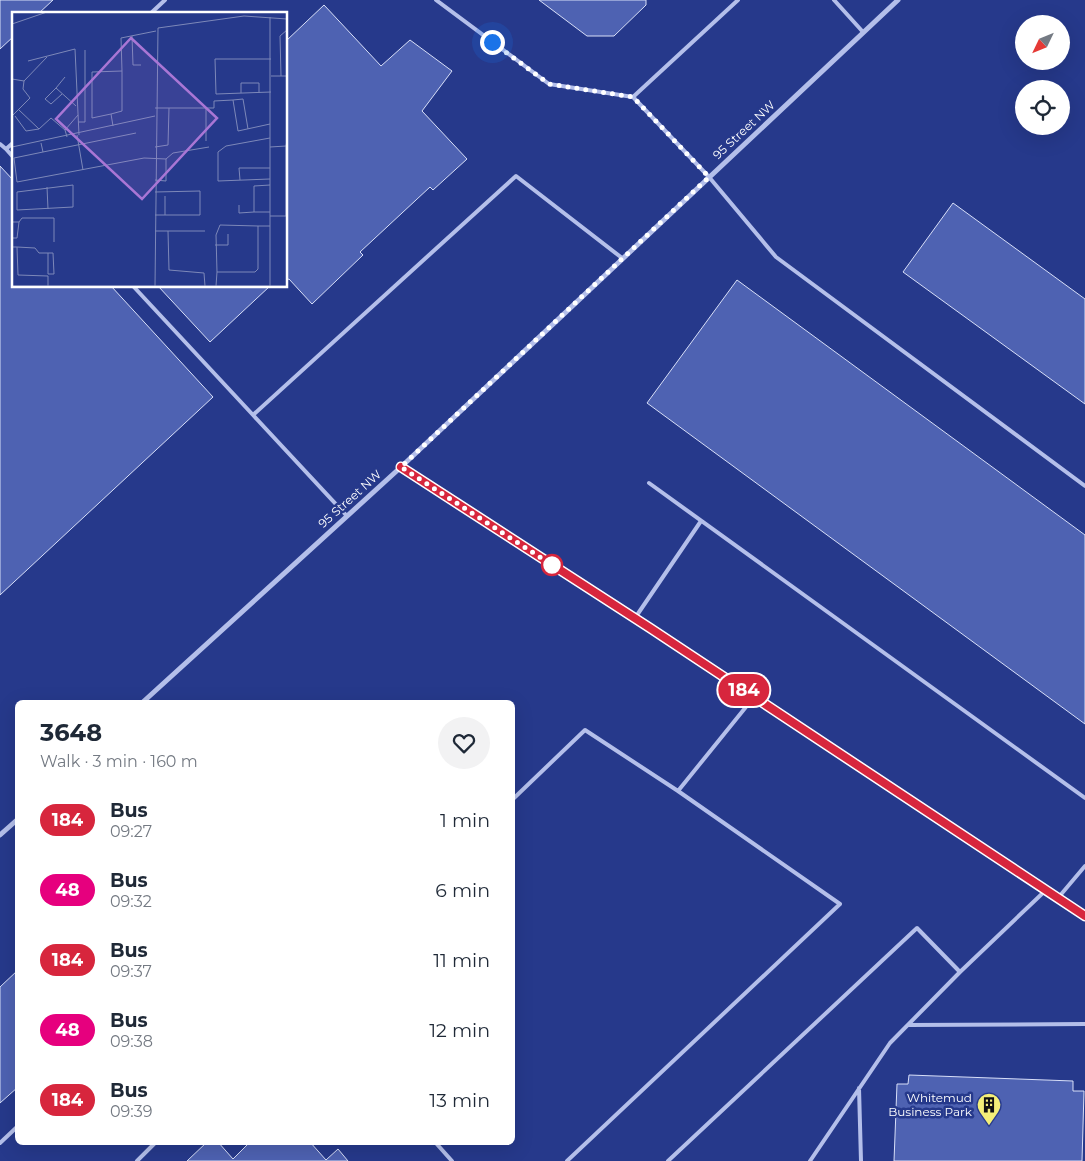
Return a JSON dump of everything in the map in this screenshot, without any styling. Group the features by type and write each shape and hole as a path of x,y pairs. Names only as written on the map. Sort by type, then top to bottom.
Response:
{"street":[{"name":"95 Street NW","path":"146,700 401,467 898,0"},
{"path":"401,467 635,618 1085,916"},
{"path":"0,835 15,822"}],"lane":[{"path":"152,12 165,0"},
{"path":"436,0 549,84 633,97 709,177 776,258 1085,486"},
{"path":"633,97 738,0"},
{"path":"834,0 863,32"},
{"path":"0,144 12,156"},
{"path":"6,150 12,144"},
{"path":"253,415 516,176 622,258"},
{"path":"135,288 346,516"},
{"path":"649,483 1085,798"},
{"path":"635,618 701,521"},
{"path":"678,791 754,697"},
{"path":"515,797 586,730 678,791 840,904 567,1161"},
{"path":"1058,898 1085,866"},
{"path":"810,1161 890,1043 960,972 1046,890"},
{"path":"668,1161 917,928 960,972"},
{"path":"908,1025 1085,1024"},
{"path":"860,1088 861,1161"},
{"path":"0,1143 15,1129"},
{"path":"137,1161 153,1145"},
{"path":"438,1145 452,1161"}],"building":[{"path":"0,0 53,0 40,12 12,12 12,38 0,49"},
{"path":"539,0 646,0 646,5 614,36 587,36"},
{"path":"324,5 381,66 410,40 452,71 422,111 467,159 433,190 430,187 360,252 363,255 312,304 288,279 288,39"},
{"path":"0,166 12,179 12,288 113,288 213,397 0,595"},
{"path":"953,203 1085,299 1085,404 903,272"},
{"path":"737,280 1085,535 1085,724 647,403"},
{"path":"160,288 268,288 210,342"},
{"path":"15,973 15,1090 0,1103 0,987"},
{"name":"Whitemud Business Park","path":"909,1075 1073,1081 1073,1091 1084,1091 1082,1161 894,1161 897,1084 908,1084"},
{"path":"204,1145 221,1145 233,1159 247,1145 313,1145 326,1160 338,1149 348,1161 187,1161"}],"bus line":[{"name":"184","path":"401,467 650,628 1085,916"}],"place":[{"name":"Whitemud Business Park","path":"989,1126"}],"route":[{"path":"492,42 549,84 633,97 709,177 401,467 552,565"}]}
